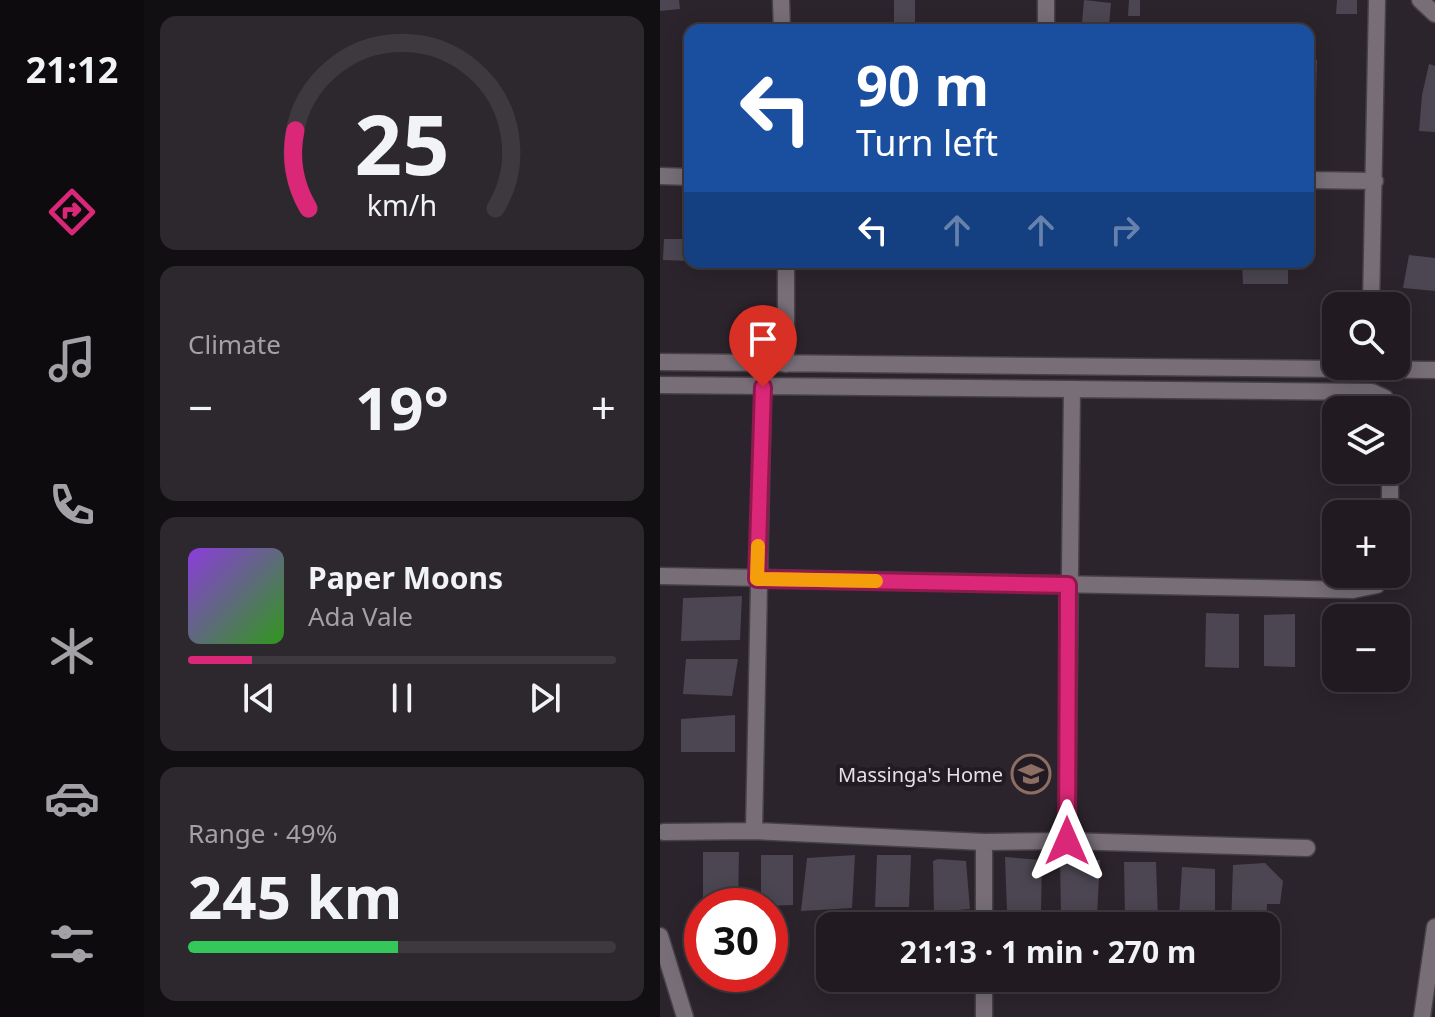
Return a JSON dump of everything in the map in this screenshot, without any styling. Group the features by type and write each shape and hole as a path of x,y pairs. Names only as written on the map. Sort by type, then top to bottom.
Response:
{"street":[{"path":"781,0 782,24"},
{"path":"1046,0 1046,24"},
{"path":"1371,292 1377,0"},
{"path":"1420,0 1435,14"},
{"path":"660,176 684,177"},
{"path":"1314,180 1375,181"},
{"path":"786,268 786,364"},
{"path":"660,362 1322,367"},
{"path":"1410,369 1435,370"},
{"path":"660,385 1372,392 1381,396"},
{"path":"754,831 763,387"},
{"path":"1067,841 1072,389"},
{"path":"660,576 1363,588"},
{"path":"664,832 754,831 984,842 1067,841 1307,848"},
{"path":"984,842 984,912"},
{"path":"1422,1017 1435,927"},
{"path":"660,936 685,1017"},
{"path":"984,992 984,1017"}],"building":[{"path":"660,0 679,0 680,9 660,11"},
{"path":"894,0 915,0 915,24 894,24"},
{"path":"1084,0 1111,3 1109,24 1082,23"},
{"path":"1129,0 1140,0 1140,16 1128,16"},
{"path":"1337,0 1357,0 1357,14 1336,14"},
{"path":"1314,60 1317,60 1314,95"},
{"path":"1429,64 1435,66 1435,132 1419,131"},
{"path":"664,239 684,239 684,261 663,260"},
{"path":"1409,255 1435,258 1435,291 1403,288"},
{"path":"1242,268 1288,268 1288,284 1243,284"},
{"path":"742,596 740,640 681,641 683,598"},
{"path":"1206,613 1239,614 1239,668 1205,667"},
{"path":"1295,614 1295,667 1264,666 1264,615"},
{"path":"686,659 738,659 732,696 683,694"},
{"path":"735,715 735,752 681,752 681,719"},
{"path":"703,852 739,852 738,888 703,888"},
{"path":"761,855 793,855 793,905 788,905 788,888 761,888"},
{"path":"855,855 852,908 801,911 807,858"},
{"path":"877,855 911,855 909,907 875,907"},
{"path":"1005,857 1042,860 1041,912 1007,911"},
{"path":"1060,859 1100,860 1097,912 1061,912"},
{"path":"933,861 966,861 970,909 934,912"},
{"path":"1124,862 1156,862 1158,912 1125,912"},
{"path":"1265,863 1283,881 1280,904 1267,904 1267,912 1231,912 1233,865"},
{"path":"1182,867 1215,869 1215,912 1179,912"}],"slow traffic":[{"path":"758,546 757,579 876,581"}],"place":[{"name":"Massinga's Home","path":"1031,774"}],"route":[{"path":"763,387 757,579 1068,585 1067,841"}]}
